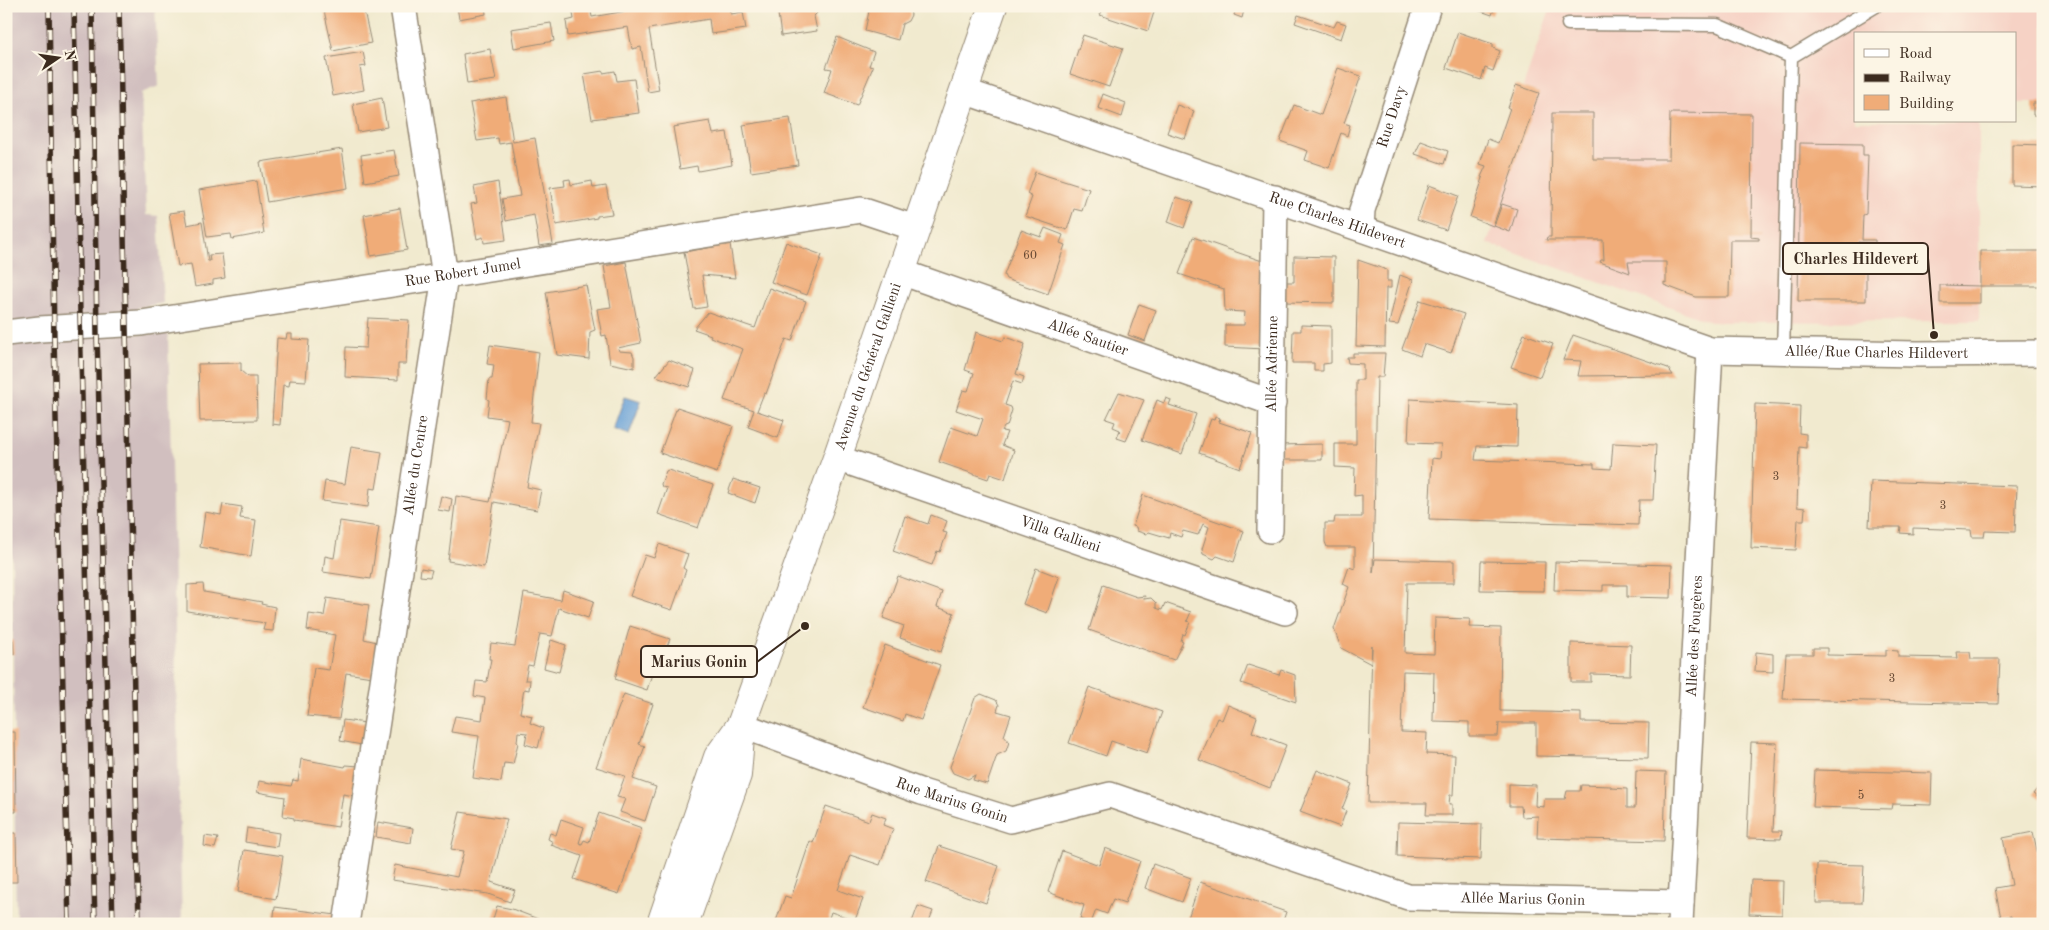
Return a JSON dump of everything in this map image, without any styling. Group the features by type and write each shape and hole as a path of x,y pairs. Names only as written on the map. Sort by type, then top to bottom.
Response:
{"street":[{"name":"Allée du Centre","path":"346,924 445,276 403,6"},
{"name":"Avenue du Général Gallieni","path":"661,924 718,757 741,725 837,458 993,6"},
{"name":"Rue Davy","path":"1361,228 1362,210 1428,6"},
{"name":"Rue Charles Hildevert","path":"964,91 1710,350"},
{"name":"Allée Adrienne","path":"1270,530 1275,198"},
{"name":"Rue Robert Jumel","path":"6,333 141,323 861,210 915,228"},
{"name":"Allée Sautier","path":"902,272 1273,403"},
{"name":"Allée/Rue Charles Hildevert","path":"1710,350 2043,353"},
{"name":"Allée des Fougères","path":"1680,914 1710,350"},
{"name":"Villa Gallieni","path":"837,458 1285,612"},
{"name":"Avenue du Général Gallieni","path":"684,924 738,775 741,725"},
{"name":"Rue Marius Gonin","path":"741,725 922,792 1012,820 1110,795 1366,882"},
{"name":"Allée Marius Gonin","path":"1366,882 1408,897 1680,914"}],"lane":[{"path":"1791,57 1876,6"},
{"path":"1568,24 1717,25 1791,57"},
{"path":"1783,352 1791,57"}],"shaded area":[{"path":"6,6 155,6 159,86 141,93 146,215 158,216 163,303 137,308 137,334 168,334 182,924 16,924"},
{"path":"1551,6 2043,6 2043,103 2016,103 2016,32 1854,32 1854,122 1979,122 1979,321 1711,322 1487,243 1539,93 1523,87"}],"water":[{"path":"625,396 641,401 629,435 613,429"}],"building":[{"path":"323,6 363,6 371,43 333,51"},
{"path":"457,6 485,6 486,14 459,19"},
{"path":"590,6 592,17 655,6 730,6 731,14 743,12 746,29 711,34 709,19 649,29 659,90 648,92 641,47 632,49 628,27 568,36 566,21 574,19 572,8"},
{"path":"777,6 817,6 818,12 814,16 817,31 781,36"},
{"path":"870,6 909,6 911,15 908,21 902,24 898,40 865,31"},
{"path":"1095,6 1156,6 1148,31 1100,15 1102,11"},
{"path":"1237,6 1245,6 1242,18 1234,15"},
{"path":"1466,6 1495,6 1492,15"},
{"path":"1298,15 1334,27 1337,21 1346,24 1341,39 1295,23"},
{"path":"551,23 554,41 514,48 511,29"},
{"path":"1458,32 1493,44 1493,48 1500,51 1493,71 1485,68 1481,80 1446,68"},
{"path":"1083,35 1123,48 1109,87 1070,74"},
{"path":"837,37 874,52 869,66 873,67 857,105 824,93 832,69 826,68"},
{"path":"490,49 496,80 467,84 463,54"},
{"path":"363,52 366,66 360,67 364,90 333,96 326,58"},
{"path":"1338,68 1361,76 1344,123 1350,125 1347,136 1341,133 1329,168 1305,160 1308,151 1280,141 1294,105 1321,115"},
{"path":"603,71 603,73 615,71 617,81 634,79 639,113 592,119 584,74"},
{"path":"1516,85 1539,93 1493,226 1470,217 1486,166 1480,164 1488,139 1498,143"},
{"path":"1103,94 1126,103 1122,117 1098,108"},
{"path":"506,97 513,142 535,138 553,244 539,246 534,215 506,221 502,199 520,196 511,142 499,144 498,138 477,141 470,103"},
{"path":"382,98 387,127 358,132 353,104"},
{"path":"2033,103 2043,103 2043,116 2033,115"},
{"path":"1177,105 1194,111 1185,139 1167,133"},
{"path":"1552,113 1593,113 1593,159 1669,159 1670,113 1752,114 1751,237 1759,238 1759,240 1730,240 1729,297 1696,297 1664,285 1664,282 1666,283 1666,262 1628,262 1630,273 1600,262 1604,260 1603,240 1546,240 1547,237 1551,237"},
{"path":"790,118 798,165 751,172 743,125"},
{"path":"710,121 713,134 727,132 732,165 698,171 697,166 680,169 673,127"},
{"path":"1421,141 1448,151 1444,164 1415,154"},
{"path":"1800,143 1863,144 1863,155 1868,155 1866,214 1863,215 1862,240 1875,240 1875,243 1858,242 1858,249 1866,250 1866,301 1798,301"},
{"path":"2012,144 2043,145 2043,186 2012,185"},
{"path":"342,149 348,188 267,202 260,162"},
{"path":"394,150 399,176 365,182 361,155"},
{"path":"1035,172 1089,189 1082,211 1074,209 1067,230 1025,216 1032,197 1027,194"},
{"path":"570,179 571,185 592,181 593,188 606,186 612,214 556,225 550,188 565,186 564,180"},
{"path":"256,181 264,233 232,239 231,234 207,237 199,190"},
{"path":"498,182 506,240 484,243 483,237 477,239 471,204 477,203 474,187"},
{"path":"1429,185 1458,196 1446,230 1417,220"},
{"path":"1176,197 1193,202 1184,228 1168,222"},
{"path":"1502,204 1517,209 1510,232 1494,226"},
{"path":"400,208 407,250 371,256 364,215"},
{"path":"184,211 187,225 202,222 208,261 210,261 209,255 222,254 225,278 213,280 213,284 195,287 191,264 178,266 169,213"},
{"path":"1045,228 1063,235 1060,243 1065,245 1048,294 1006,279 1004,275 1021,230 1041,237"},
{"path":"1193,237 1265,262 1264,349 1225,347 1225,325 1244,325 1245,312 1225,311 1224,289 1179,274"},
{"path":"786,242 822,255 807,295 771,282"},
{"path":"730,244 735,278 702,275 707,307 694,309 684,252"},
{"path":"1980,251 2042,251 2042,286 1980,286"},
{"path":"1294,256 1334,257 1334,303 1283,302 1282,282 1294,282"},
{"path":"1358,260 1387,270 1387,281 1391,281 1391,288 1386,288 1385,347 1356,346"},
{"path":"626,262 641,343 618,348 619,351 632,352 634,368 610,363 606,335 602,336 597,309 611,307 604,266"},
{"path":"1400,275 1413,280 1398,325 1389,324"},
{"path":"586,285 595,330 590,332 589,359 557,355 546,292"},
{"path":"1940,285 1980,286 1980,303 1940,303"},
{"path":"769,288 806,301 792,341 786,339 766,394 764,393 757,411 784,420 778,438 748,427 754,410 724,400 743,349 694,329 708,312 755,328"},
{"path":"1420,300 1464,314 1451,353 1424,344 1420,356 1402,349"},
{"path":"1139,304 1156,310 1145,341 1128,335"},
{"path":"368,318 409,320 406,364 398,364 398,380 345,377 346,347 366,348"},
{"path":"1301,325 1331,326 1331,363 1323,364 1323,371 1314,371 1314,363 1292,363 1293,331 1301,331"},
{"path":"976,332 1003,341 1005,337 1025,344 1016,374 1024,377 1022,384 1013,381 1005,405 1011,407 1012,410 1007,426 1002,431 1007,432 1002,445 1014,450 1005,479 990,474 988,479 939,462 951,427 977,436 983,419 956,410 963,390 968,391 974,373 965,370"},
{"path":"287,334 292,334 292,339 309,340 306,381 290,380 289,386 283,385 280,425 272,424 277,338 286,339"},
{"path":"1524,334 1553,344 1540,377 1511,367"},
{"path":"1573,335 1668,368 1673,375 1578,376 1581,361 1563,360"},
{"path":"490,345 539,352 531,422 539,423 527,487 541,490 537,510 494,502 484,567 448,561 456,496 490,502 503,445 508,419 487,416 489,379 492,379 494,365 487,364"},
{"path":"1353,353 1385,353 1383,377 1377,377 1373,573 1375,559 1454,561 1454,583 1407,583 1405,653 1434,654 1435,618 1470,619 1469,627 1501,628 1500,711 1581,713 1581,722 1649,723 1648,758 1536,756 1536,723 1499,723 1498,736 1469,736 1469,722 1433,721 1434,672 1403,671 1401,732 1427,733 1426,754 1455,755 1453,795 1450,795 1449,804 1452,804 1452,815 1426,815 1427,803 1368,803 1372,645 1371,664 1341,648 1334,629 1349,587 1343,584 1349,567 1355,569 1355,547 1327,547 1325,542 1325,523 1334,523 1335,517 1362,517 1362,495 1354,496 1355,468 1335,467 1335,444 1356,444 1356,380 1363,380 1363,364 1348,363 1347,357 1353,357"},
{"path":"669,360 695,370 689,387 656,376"},
{"path":"241,363 241,371 248,377 256,377 257,420 200,421 198,364"},
{"path":"1119,392 1144,400 1126,441 1117,438 1120,430 1113,427 1115,422 1106,419"},
{"path":"1166,398 1171,400 1169,405 1196,414 1182,454 1142,440 1157,400 1164,403"},
{"path":"1410,399 1518,405 1517,447 1477,446 1475,460 1594,464 1594,468 1611,469 1613,443 1656,445 1653,500 1639,500 1638,525 1429,519 1432,458 1440,459 1441,444 1408,443"},
{"path":"1755,404 1800,406 1799,433 1806,434 1806,448 1799,447 1797,507 1805,508 1804,520 1798,520 1796,550 1751,548"},
{"path":"677,407 733,426 717,473 660,453"},
{"path":"1215,416 1220,418 1219,422 1252,433 1240,468 1199,453 1211,419 1214,420"},
{"path":"1322,444 1322,460 1280,460 1280,445"},
{"path":"351,447 382,452 376,489 370,488 368,507 322,501 325,481 345,484"},
{"path":"668,470 713,485 698,528 658,514 667,488 662,487 661,484"},
{"path":"733,479 760,488 755,503 728,493"},
{"path":"1871,481 2017,486 2015,532 1985,531 1984,537 1972,537 1971,530 1913,528 1913,534 1900,533 1901,527 1869,527"},
{"path":"1143,495 1244,531 1234,562 1217,556 1214,559 1203,554 1202,549 1209,527 1203,524 1198,535 1183,531 1181,537 1170,533 1169,538 1149,532 1146,534 1137,531 1136,527 1133,526"},
{"path":"441,496 452,499 450,512 438,510"},
{"path":"223,504 242,507 240,518 256,520 251,556 200,547 205,512 221,515"},
{"path":"931,515 947,521 943,532 947,533 940,552 937,551 932,565 893,551 905,516 928,524"},
{"path":"340,521 379,527 371,579 323,572 325,556 334,558"},
{"path":"659,544 688,554 683,568 686,570 672,610 630,596 645,555 654,558"},
{"path":"1481,561 1545,562 1544,591 1480,590"},
{"path":"1555,562 1672,565 1671,598 1627,597 1627,585 1603,585 1603,591 1554,590"},
{"path":"421,568 432,570 430,577 420,576"},
{"path":"1036,568 1059,577 1047,613 1023,604"},
{"path":"898,576 942,592 937,607 954,613 941,652 900,638 904,626 883,618"},
{"path":"203,584 204,592 262,602 261,604 275,607 273,631 263,630 265,623 187,611 187,585"},
{"path":"1103,585 1137,597 1145,596 1144,599 1151,598 1156,603 1156,608 1162,610 1165,603 1191,612 1187,621 1190,622 1181,641 1183,642 1174,660 1089,630"},
{"path":"563,590 594,601 588,618 559,608 552,636 540,634 533,666 528,665 525,680 530,680 529,690 524,689 520,713 532,716 530,723 543,728 538,748 525,744 527,733 518,732 518,743 513,764 504,763 501,782 473,778 479,736 451,732 455,716 482,720 485,698 474,696 476,681 487,682 491,659 489,659 491,643 515,646 524,593 561,600"},
{"path":"327,598 369,605 364,639 377,642 372,677 346,673 339,719 307,716 314,668 329,670 335,635 307,630 309,614 324,616"},
{"path":"630,626 670,639 661,662 656,661 647,690 615,679"},
{"path":"6,640 13,640 14,654 6,654"},
{"path":"551,640 566,645 559,672 544,668"},
{"path":"1571,643 1631,645 1630,675 1591,674 1591,682 1571,682"},
{"path":"885,645 940,665 921,720 905,714 903,721 863,707"},
{"path":"1813,648 1827,648 1827,655 1886,656 1886,650 1898,651 1898,657 1958,658 1957,652 1970,652 1971,659 2000,659 1998,704 1783,699 1786,654 1813,654"},
{"path":"1756,652 1773,654 1773,672 1755,671"},
{"path":"1248,665 1279,675 1281,670 1295,675 1296,702 1241,683"},
{"path":"1089,687 1162,712 1147,753 1111,741 1106,756 1069,743"},
{"path":"624,694 653,704 639,744 645,746 633,779 656,787 645,821 620,812 625,799 617,797 625,776 596,767"},
{"path":"981,694 996,700 999,705 997,711 1011,715 1004,736 1009,742 1006,751 997,755 987,784 973,780 975,775 968,779 953,773 950,767 975,698"},
{"path":"1228,705 1257,717 1252,732 1286,745 1270,788 1199,760 1217,718 1222,720"},
{"path":"343,720 366,723 362,745 340,741"},
{"path":"6,732 15,732 16,812 6,812"},
{"path":"1751,742 1777,743 1773,831 1782,831 1781,839 1747,838"},
{"path":"301,759 345,767 346,765 359,766 354,796 343,794 338,827 294,820 294,818 283,816 285,797 257,792 259,781 291,786 293,780 298,781"},
{"path":"1317,770 1352,784 1342,809 1346,811 1340,827 1300,812"},
{"path":"1815,770 1932,773 1931,805 1893,804 1892,809 1813,807"},
{"path":"1636,771 1666,772 1664,841 1537,838 1538,816 1522,817 1521,806 1509,806 1509,784 1536,785 1535,806 1544,807 1544,799 1565,799 1567,791 1580,791 1581,785 1611,786 1612,788 1627,789 1627,808 1635,808"},
{"path":"2043,781 2043,801 2033,794"},
{"path":"826,806 869,821 872,813 886,818 883,825 893,829 880,865 850,855 838,890 863,899 855,920 831,912 827,924 775,924 785,896 791,898 810,841 813,843"},
{"path":"460,812 507,819 491,882 515,890 510,902 488,894 392,880 395,865 457,877 464,851 451,849"},
{"path":"599,813 642,828 619,894 574,879 582,856 551,845 553,842 548,839 550,833 556,835 561,819 584,827 579,843 582,844 584,840 589,842"},
{"path":"378,822 413,828 411,843 376,837"},
{"path":"1398,822 1482,824 1481,859 1397,856"},
{"path":"247,828 279,833 277,847 245,842"},
{"path":"2033,832 2043,878 2043,910 2039,910 2042,924 2012,924 2011,916 2001,918 1995,888 2012,885 2003,838"},
{"path":"6,833 16,833 17,882 6,882"},
{"path":"205,836 218,838 215,848 204,846"},
{"path":"939,846 999,866 986,903 926,882"},
{"path":"1105,848 1140,861 1125,903 1113,899 1107,914 1096,910 1091,923 1080,919 1084,905 1048,892 1062,851 1099,865"},
{"path":"244,850 283,856 276,899 238,892"},
{"path":"1153,864 1191,878 1182,902 1145,888"},
{"path":"1817,864 1864,865 1862,903 1816,903"},
{"path":"1751,880 1783,881 1782,915 1749,914"},
{"path":"1200,882 1286,912 1282,924 1186,924"},
{"path":"497,906 512,909 551,924 492,922"},
{"path":"918,906 933,911 928,924 909,924 912,922"},
{"path":"275,907 336,915 334,924 273,924"}],"railway":[{"path":"49,6 54,339 69,924"},
{"path":"74,6 95,924"},
{"path":"92,6 97,335 113,924"},
{"path":"119,6 139,924"}],"place":[{"name":"Charles Hildevert","path":"1934,335"},
{"name":"Marius Gonin","path":"805,626"}]}
